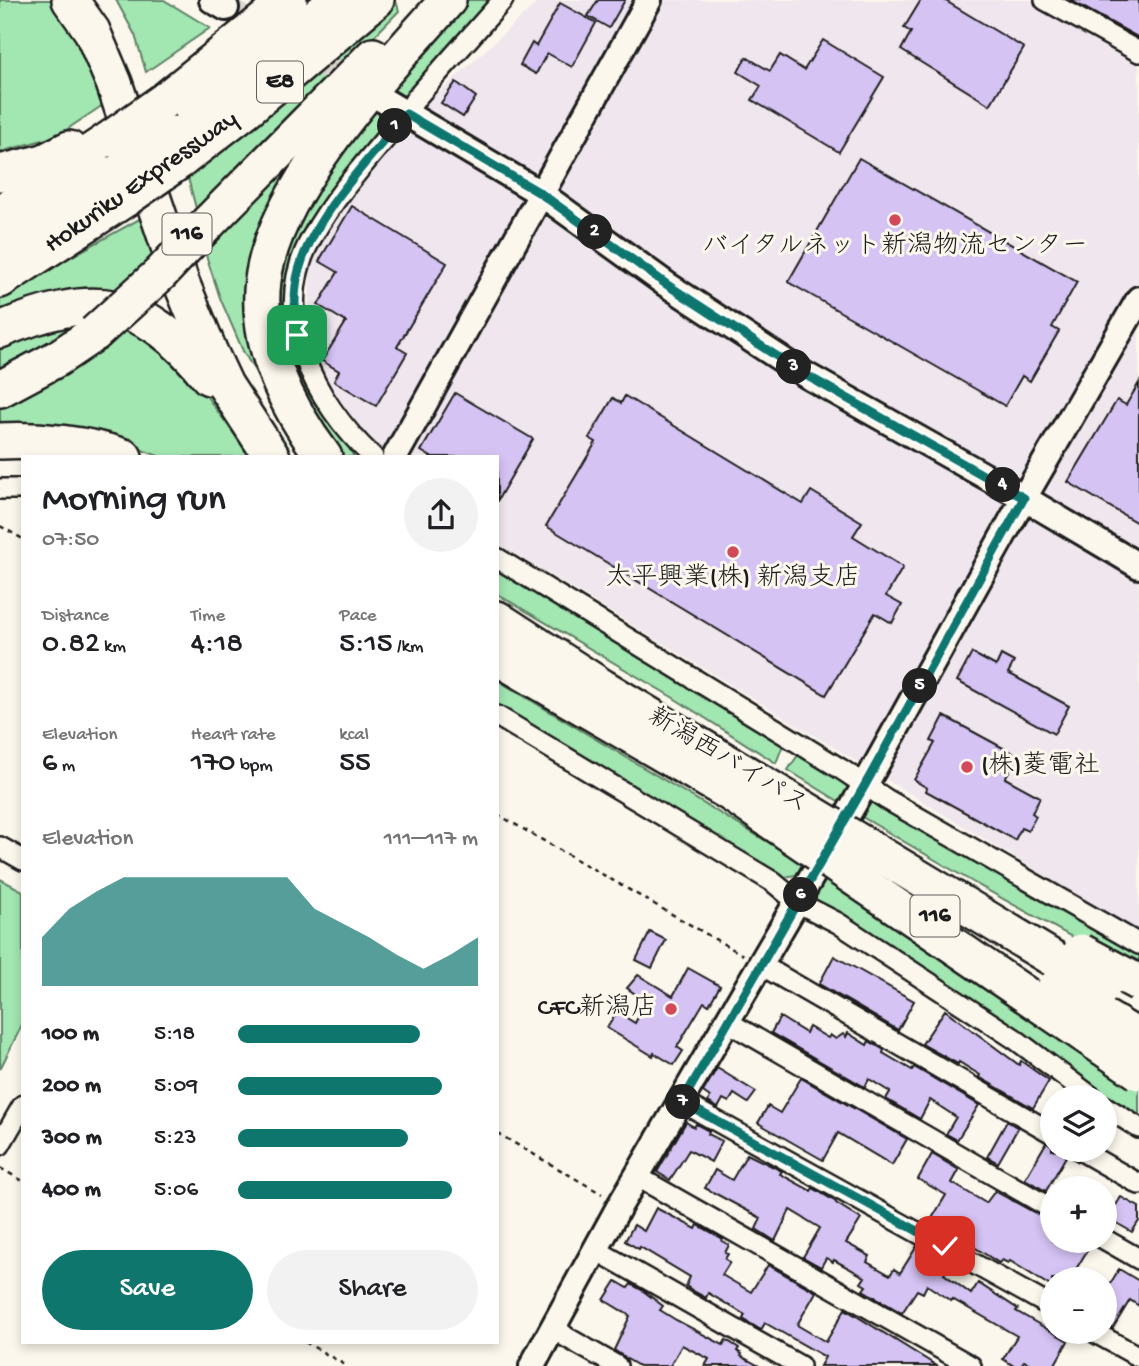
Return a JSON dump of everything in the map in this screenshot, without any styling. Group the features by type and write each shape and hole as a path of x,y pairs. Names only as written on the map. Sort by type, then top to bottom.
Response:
{"highway":[{"path":"70,0 92,31 114,83 181,282 200,330 225,385 271,455"},
{"name":"116","path":"98,0 118,38 131,71 210,302 228,346 271,422 296,455"},
{"path":"163,96 282,0"},
{"path":"0,214 163,96 289,0"},
{"name":"Hokuriku Expressway","path":"176,147 228,92 337,0"},
{"name":"Hokuriku Expressway","path":"0,279 176,147 246,110 376,0"},
{"path":"0,390 58,358 95,332 160,274 343,85 430,0"},
{"path":"323,455 300,420 273,364 262,308 263,281 269,255 292,201 345,120 448,0"},
{"path":"0,173 44,162 108,134"},
{"name":"Hokuriku Expressway","path":"0,250 124,185"},
{"path":"0,330 34,317 87,305 109,306 135,314 152,322 190,353 270,455"},
{"path":"0,441 47,442 116,455"},
{"name":"新潟西バイパス","path":"499,620 602,687 736,783 1139,1038"},
{"path":"499,652 589,709"},
{"name":"新潟西バイパス","path":"499,658 589,709 736,783 829,824 1139,1010"},
{"path":"736,783 1139,1072"},
{"path":"829,824 1139,983"}],"street":[{"path":"371,455 331,408 309,372 297,335 294,302 299,271 310,240 330,208 416,98 503,0"},
{"path":"396,455 649,0"},
{"path":"1045,0 1139,52"},
{"path":"378,97 540,193 666,284 804,374 1139,566"},
{"path":"532,1366 620,1205 865,785 1024,498 1139,299"},
{"path":"0,489 21,489"},
{"path":"499,559 865,785 1139,944"},
{"path":"499,717 773,882 797,902 838,923 1015,1039 1077,1085"},
{"path":"0,847 21,859"},
{"path":"761,965 1040,1126"},
{"path":"728,1022 1040,1202"},
{"path":"682,1102 1040,1300"},
{"path":"0,1145 21,1108"},
{"path":"1117,1114 1139,1128"},
{"path":"1101,1162 1139,1184"},
{"path":"638,1177 971,1366"},
{"path":"1117,1246 1139,1259"},
{"path":"596,1250 800,1366"},
{"path":"555,1327 566,1337 617,1366"},
{"path":"1116,1344 1139,1357"}],"path":[{"path":"0,526 21,538"},
{"path":"499,815 761,965"},
{"path":"499,1134 620,1205"},
{"path":"0,1168 21,1180"},
{"path":"308,1344 347,1366"}],"shaded area":[{"path":"540,0 1139,0 1139,933 499,544 499,455 359,455 308,361 310,265 350,174"}],"green space":[{"path":"0,0 51,0 76,30 106,103 57,136 0,152"},
{"path":"116,0 164,0 210,28 146,72 135,35"},
{"path":"462,0 500,0 409,101 382,92"},
{"path":"397,4 399,11 198,216 188,178"},
{"path":"338,103 277,203 279,412 243,351 220,298 204,249"},
{"path":"373,105 388,126 344,174 289,292 332,418 353,455 340,455 318,429 297,391 270,284 287,228"},
{"path":"145,216 162,254 115,300 0,324 0,296"},
{"path":"93,319 0,377 0,345 59,322"},
{"path":"126,326 188,371 250,455 156,455 126,444 0,428 0,398"},
{"path":"499,564 785,740 776,763 672,697 499,595"},
{"path":"499,681 803,863 796,875 779,878 499,709"},
{"path":"798,755 820,761 838,776 848,788 840,802 788,770"},
{"path":"878,801 1139,951 1139,974 976,884 859,815 864,804"},
{"path":"824,875 1139,1081 1139,1119 1117,1104 1117,1085 1090,1085 1001,1024 817,907 811,898"},
{"path":"0,879 21,890 21,1027 0,1069"}],"building":[{"path":"598,0 625,0 609,28 588,16"},
{"path":"921,0 944,0 1024,48 990,105 901,50 911,32 904,28"},
{"path":"1070,0 1139,0 1139,38"},
{"path":"560,3 596,23 572,67 547,53 536,74 520,65 532,43 536,46"},
{"path":"823,40 884,77 839,152 752,100 761,86 738,72 746,57 770,71 780,55 804,70"},
{"path":"456,82 476,97 463,117 441,103"},
{"name":"バイタルネット新潟物流センター","path":"859,158 1077,282 1052,327 1059,331 1030,381 1022,376 1005,406 788,282"},
{"path":"352,206 447,263 397,347 407,353 376,406 334,381 339,371 322,361 346,322 318,305 338,272 319,261"},
{"path":"1139,383 1139,524 1068,482 1117,400 1126,405"},
{"path":"455,393 533,439 499,498 499,455 428,455 421,451"},
{"name":"太平興業(株) 新潟支店","path":"625,396 803,504 811,491 862,522 853,536 903,567 886,596 902,605 892,623 875,613 826,695 546,526 596,442 589,438 613,398 621,403"},
{"path":"972,653 996,666 1001,655 1014,662 1008,673 1069,706 1054,734 957,681"},
{"name":"(株)菱電社","path":"944,716 1018,756 1005,778 1040,797 1032,813 1036,816 1028,831 1021,828 1015,840 926,791 927,788 914,780 935,743 931,741"},
{"path":"650,932 666,940 652,968 636,960"},
{"path":"834,956 914,1001 898,1030 819,984"},
{"path":"688,968 720,986 709,1005 704,1002 677,1047 683,1051 674,1065 654,1053 653,1056 607,1028 617,1012 635,1023 646,1002 627,988 638,975 673,996"},
{"path":"945,1010 1019,1065 1021,1061 1049,1081 1047,1085 1040,1085 1040,1096 1033,1108 979,1077 980,1075 959,1062 958,1064 922,1044"},
{"path":"780,1017 806,1033 809,1027 828,1038 830,1035 836,1039 843,1034 846,1037 848,1033 867,1045 869,1041 884,1050 883,1053 912,1070 914,1067 979,1105 957,1140 946,1134 956,1117 930,1100 920,1119 886,1099 890,1092 869,1079 865,1087 771,1033"},
{"path":"717,1068 756,1092 748,1103 734,1094 729,1102 723,1099 718,1108 708,1102 710,1097 703,1092"},
{"path":"801,1078 907,1139 892,1165 838,1133 823,1160 758,1123 768,1106 780,1113"},
{"path":"1007,1121 1018,1128 998,1163 987,1157"},
{"path":"686,1122 694,1127 696,1124 722,1141 711,1162 689,1150 670,1180 657,1172"},
{"path":"1040,1153 1040,1162 1063,1162 1055,1176 1040,1176 1040,1188 1025,1179"},
{"path":"747,1154 782,1171 780,1174 811,1191 813,1188 861,1219 846,1243 870,1256 867,1262 890,1275 894,1269 900,1273 917,1246 948,1268 944,1274 971,1294 978,1283 1040,1325 1040,1344 1066,1344 1054,1366 1034,1366 1024,1361 1020,1366 1014,1366 1003,1359 1017,1336 927,1285 923,1293 917,1290 902,1313 863,1290 866,1286 861,1283 865,1277 834,1260 833,1262 826,1258 821,1267 803,1257 820,1228 790,1210 775,1241 756,1229 761,1218 705,1188 715,1170 732,1180"},
{"path":"932,1154 959,1170 952,1183 986,1203 995,1191 1040,1215 1040,1253 1086,1253 1077,1267 1040,1267 1040,1280 1010,1261 1008,1263 1002,1260 999,1263 974,1247 972,1249 928,1225 946,1195 918,1179"},
{"path":"1121,1197 1139,1207 1139,1221 1132,1232 1117,1223 1117,1203"},
{"path":"656,1208 696,1229 698,1225 723,1239 722,1241 729,1245 725,1259 730,1262 722,1275 751,1292 768,1265 816,1292 797,1325 826,1342 845,1309 937,1366 820,1366 825,1357 765,1323 761,1330 743,1319 745,1315 708,1293 706,1298 693,1291 686,1286 690,1277 625,1241 634,1225 644,1231"},
{"path":"1119,1269 1139,1281 1139,1306 1130,1300 1117,1321"},
{"path":"616,1281 628,1288 631,1284 642,1290 663,1306 660,1310 723,1345 726,1340 739,1348 737,1351 741,1356 759,1366 705,1366 709,1359 682,1345 670,1366 639,1366 627,1359 614,1350 630,1316 604,1300"}],"tunnel":[{"path":"226,8 362,87"}],"place":[{"name":"バイタルネット新潟物流センター","path":"895,220"},
{"name":"太平興業(株) 新潟支店","path":"733,552"},
{"name":"(株)菱電社","path":"967,767"},
{"name":"CFC新潟店","path":"671,1009"}],"route":[{"path":"297,335 294,302 299,271 310,240 330,208 406,114 540,193 666,284 804,374 1024,498 865,785 682,1102 698,1108 945,1246"}]}
